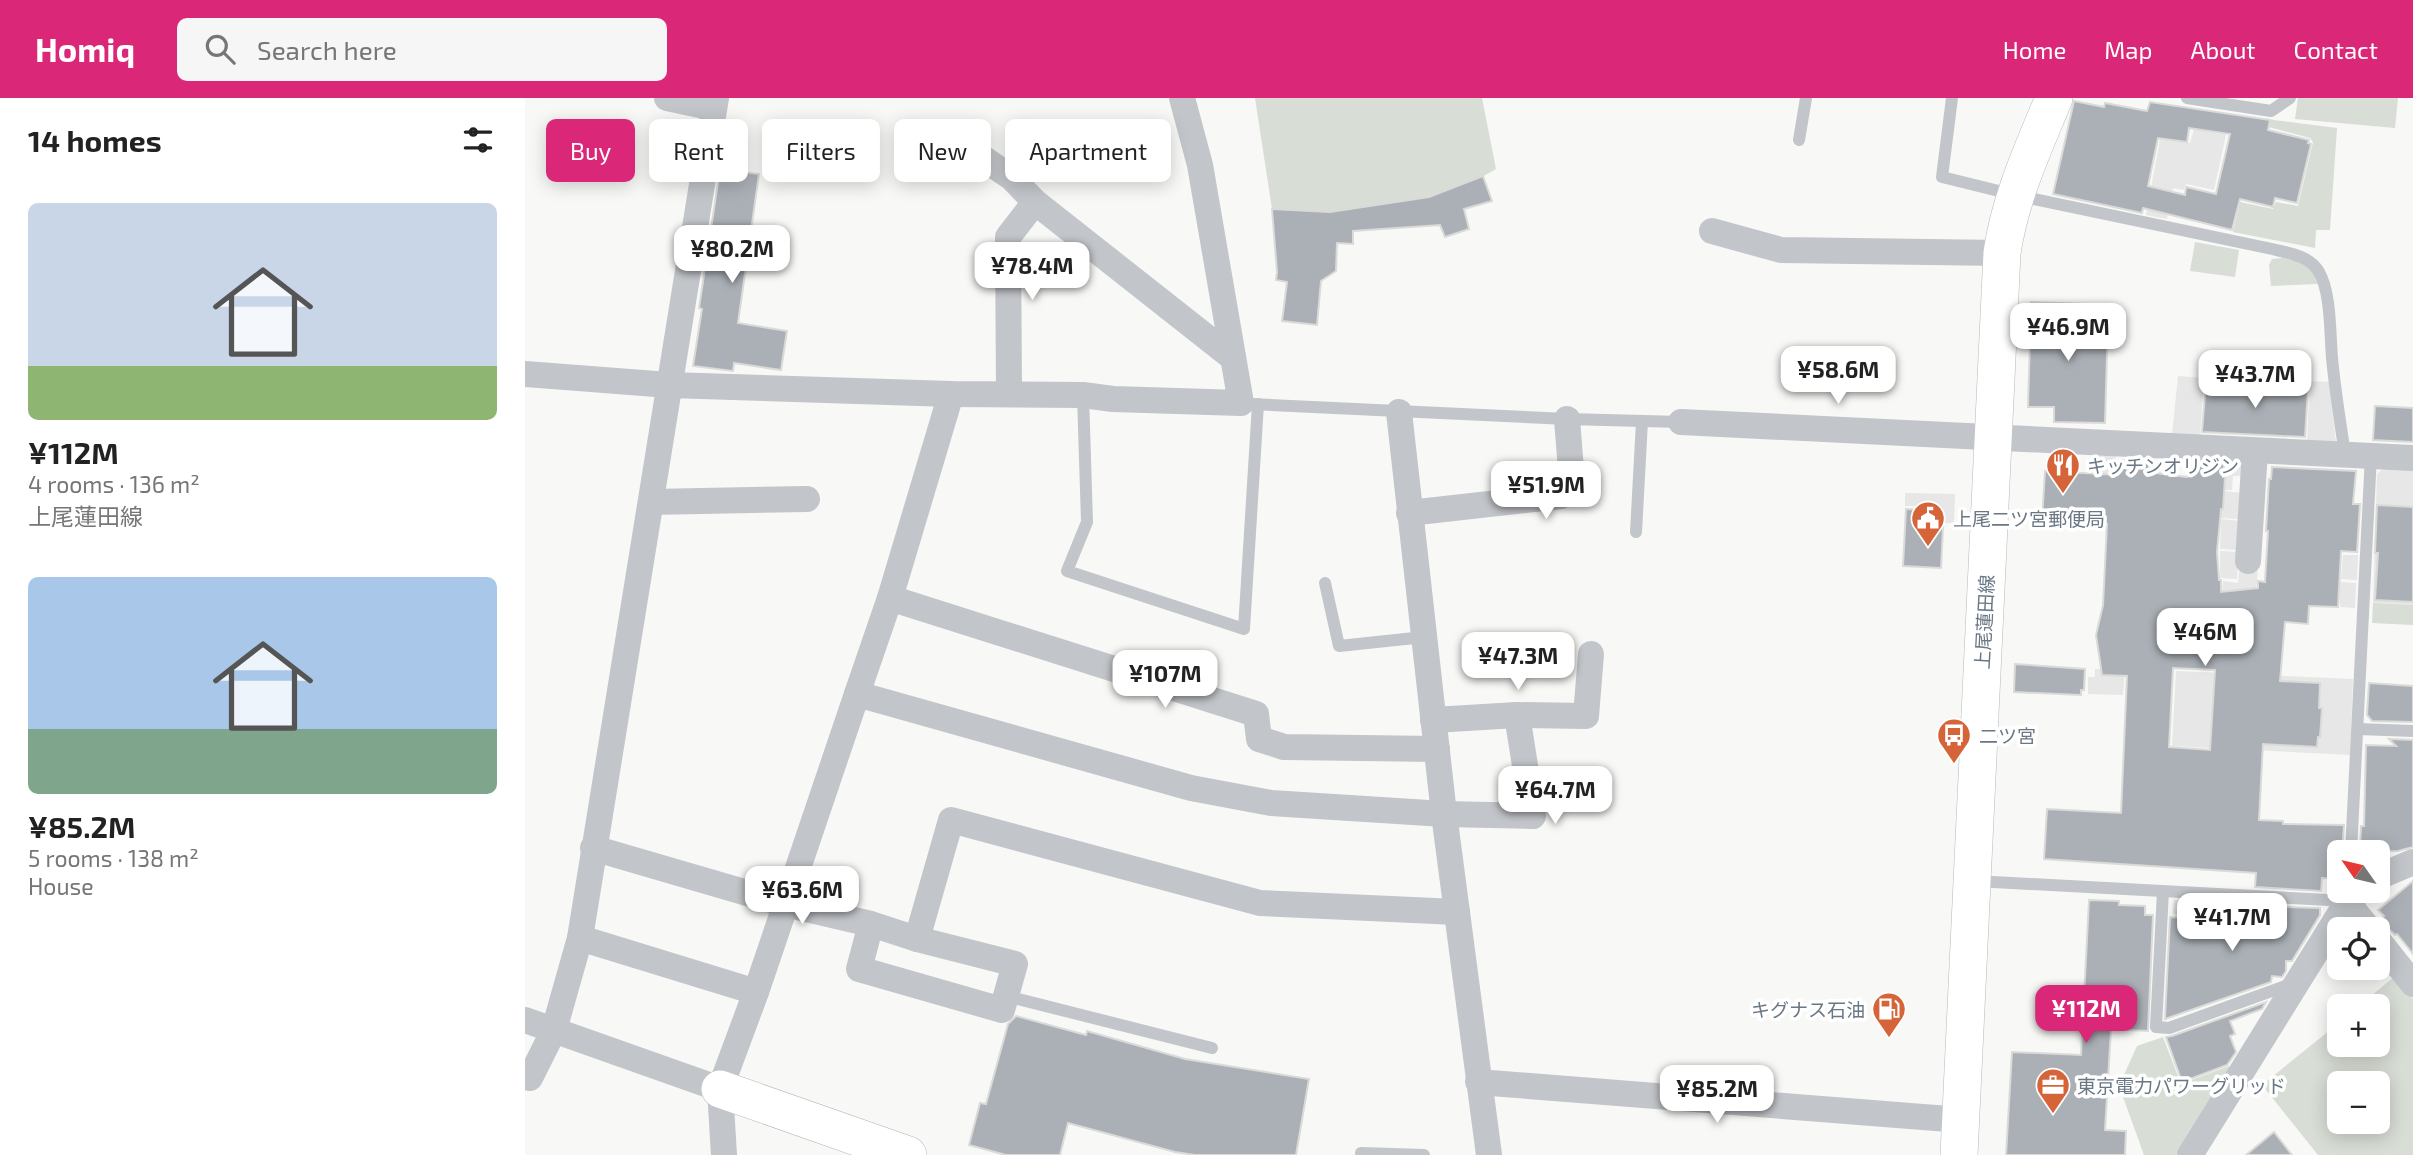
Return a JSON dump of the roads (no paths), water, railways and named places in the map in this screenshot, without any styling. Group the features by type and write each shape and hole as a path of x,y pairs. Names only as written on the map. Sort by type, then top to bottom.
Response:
{"main road":[{"name":"上尾蓮田線","path":"1960,1138 2002,253 2015,195 2053,98"},
{"path":"720,1089 908,1155"}],"street":[{"path":"525,1077 530,1078 554,1030 580,938 715,103 667,98"},
{"path":"525,374 669,385 951,394 1083,395 1113,399 1249,404 1233,358 1200,165 1182,98"},
{"path":"991,164 1012,178 1035,202 1233,358"},
{"path":"1009,394 1008,237 1035,202"},
{"path":"1712,231 1781,250 2002,253"},
{"path":"725,1155 720,1089 756,992 890,598 951,394"},
{"path":"1399,412 1444,814 1489,1155"},
{"path":"1409,513 1561,496 1572,483 1567,419"},
{"path":"1681,422 2413,458"},
{"path":"2248,561 2255,450"},
{"path":"651,502 807,499"},
{"path":"890,598 1256,714 1259,739 1285,747 1437,749"},
{"path":"1433,720 1517,715 1586,716 1591,654"},
{"path":"856,694 1191,788 1271,803 1444,814 1533,816 1517,715"},
{"path":"917,939 951,820 1259,903 1457,912"},
{"path":"593,848 785,904 871,924 917,939 1015,964 1002,1010 859,969 871,924"},
{"path":"2391,871 2413,862"},
{"path":"2190,1155 2347,903"},
{"path":"580,938 756,992"},
{"path":"2390,955 2413,984"},
{"path":"525,1020 720,1089"},
{"path":"1478,1082 1960,1138"}],"lane":[{"path":"1799,140 1806,98"},
{"path":"1952,98 1942,177 2295,254 2311,262 2320,273 2325,291 2335,385 2358,455 2358,729 2352,840"},
{"path":"2187,98 2271,111 2290,98"},
{"path":"1083,395 1087,522 1066,571 1244,629 1249,404 1681,422"},
{"path":"1636,532 1641,421"},
{"path":"1325,583 1339,646 1424,637"},
{"path":"2358,729 2413,731"},
{"path":"1971,880 2163,891 2327,894"},
{"path":"2163,891 2156,1027 2169,1028 2300,981"},
{"path":"1006,996 1212,1048"},
{"path":"1361,1153 1424,1155"}],"place":[{"name":"キッチンオリジン","path":"2063,495"},
{"name":"上尾二ツ宮郵便局","path":"1928,548"},
{"name":"二ツ宮","path":"1954,765"},
{"name":"キグナス石油","path":"1889,1039"},
{"name":"東京電力パワーグリッド","path":"2053,1115"}]}
